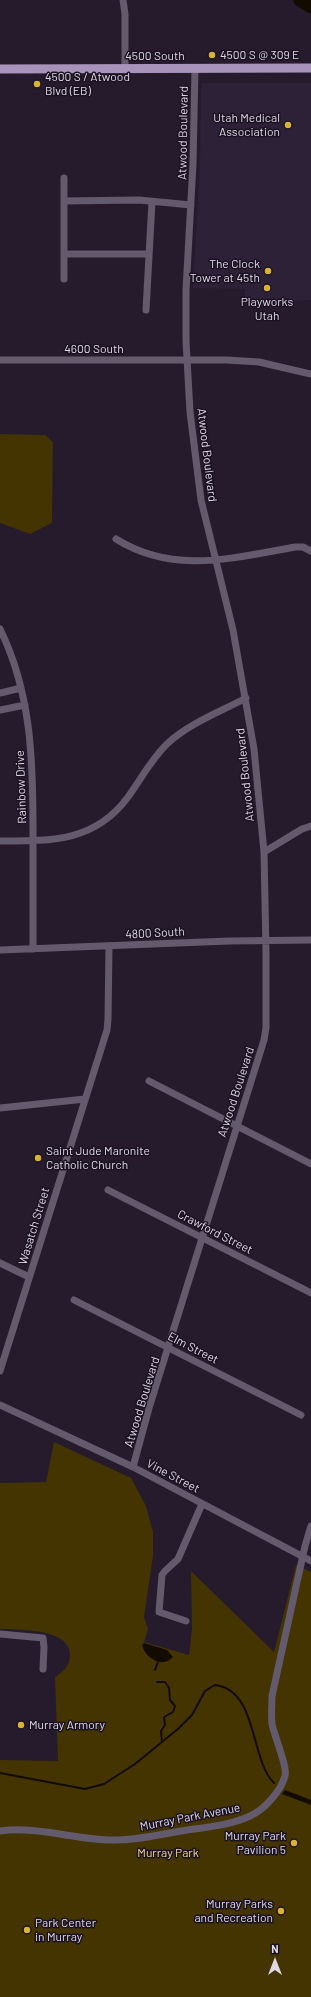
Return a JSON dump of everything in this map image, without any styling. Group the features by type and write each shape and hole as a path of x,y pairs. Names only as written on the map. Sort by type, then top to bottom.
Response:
{"main road":[{"name":"4500 South","path":"0,69 311,68"}],"street":[{"path":"123,0 125,14 125,69"},
{"name":"Atwood Boulevard","path":"133,1467 150,1408 204,1239 236,1127 264,1040 266,1010 264,852 258,779 246,698 233,630 202,505 195,462 187,360 186,290 191,205 195,68"},
{"path":"64,178 64,279"},
{"path":"64,201 139,200 191,205"},
{"path":"146,310 152,202"},
{"path":"64,254 149,254"},
{"name":"4600 South","path":"0,360 187,360 254,362 311,374"},
{"path":"116,539 157,558 178,561 216,560 295,547 303,547 311,551"},
{"name":"Rainbow Drive","path":"0,629 14,662 21,688 32,752 33,949"},
{"path":"0,693 21,688"},
{"path":"0,841 33,841 74,836 90,830 104,821 121,805 160,751 175,737 193,725 246,698"},
{"path":"0,710 25,705"},
{"path":"264,852 302,829 311,826"},
{"name":"4800 South","path":"0,950 266,940 311,940"},
{"name":"Wasatch Street","path":"0,1371 108,1023 108,946"},
{"path":"149,1081 236,1127 311,1164"},
{"path":"0,1108 85,1100"},
{"name":"Crawford Street","path":"108,1190 311,1293"},
{"path":"0,1263 29,1277"},
{"name":"Elm Street","path":"74,1300 301,1415"},
{"name":"Vine Street","path":"0,1405 133,1467 311,1561"},
{"path":"186,1621 159,1612 162,1575 178,1559 202,1504"},
{"name":"Murray Park Avenue","path":"0,1831 27,1830 108,1840 131,1840 241,1820 260,1810 276,1792 286,1775 286,1768 279,1750 272,1722 272,1696 311,1526"},
{"path":"0,1634 43,1638 43,1670"}],"shaded area":[{"path":"201,83 311,83 311,300 245,303 245,289 193,288 200,164"},
{"path":"144,1643 167,1650 173,1657 164,1662 154,1660 150,1658 144,1650 142,1645"},
{"path":"285,1790 311,1800 311,1805 282,1794"}],"green space":[{"path":"0,434 45,435 53,442 52,523 30,534 0,523"},
{"name":"Murray Park","path":"54,1442 131,1478 146,1506 153,1532 153,1556 144,1617 148,1629 144,1642 189,1655 192,1629 191,1571 274,1652 296,1565 311,1572 311,1997 0,1997 0,1760 58,1761 55,1677 66,1668 70,1655 68,1646 62,1640 53,1635 42,1632 0,1629 0,1483 46,1482"}],"waterway":[{"path":"300,0 311,7"},
{"path":"155,1670 158,1662"},
{"path":"157,1682 165,1682 169,1688 170,1700 175,1706 173,1712 164,1717 165,1725 161,1731 162,1742"},
{"path":"0,1773 85,1789 104,1784 135,1764 179,1728 192,1715 205,1691 215,1685 229,1690 239,1699 252,1727 266,1772 274,1783"}],"place":[{"name":"4500 S @ 309 E","path":"212,55"},
{"name":"4500 S / Atwood Blvd (EB)","path":"37,84"},
{"name":"Utah Medical Association","path":"288,125"},
{"name":"The Clock Tower at 45th","path":"268,271"},
{"name":"Playworks Utah","path":"267,288"},
{"name":"Saint Jude Maronite Catholic Church","path":"38,1158"},
{"name":"Murray Armory","path":"21,1725"},
{"name":"Murray Park Pavilion 5","path":"294,1843"},
{"name":"Murray Parks and Recreation","path":"281,1911"},
{"name":"Park Center in Murray","path":"27,1930"}]}
